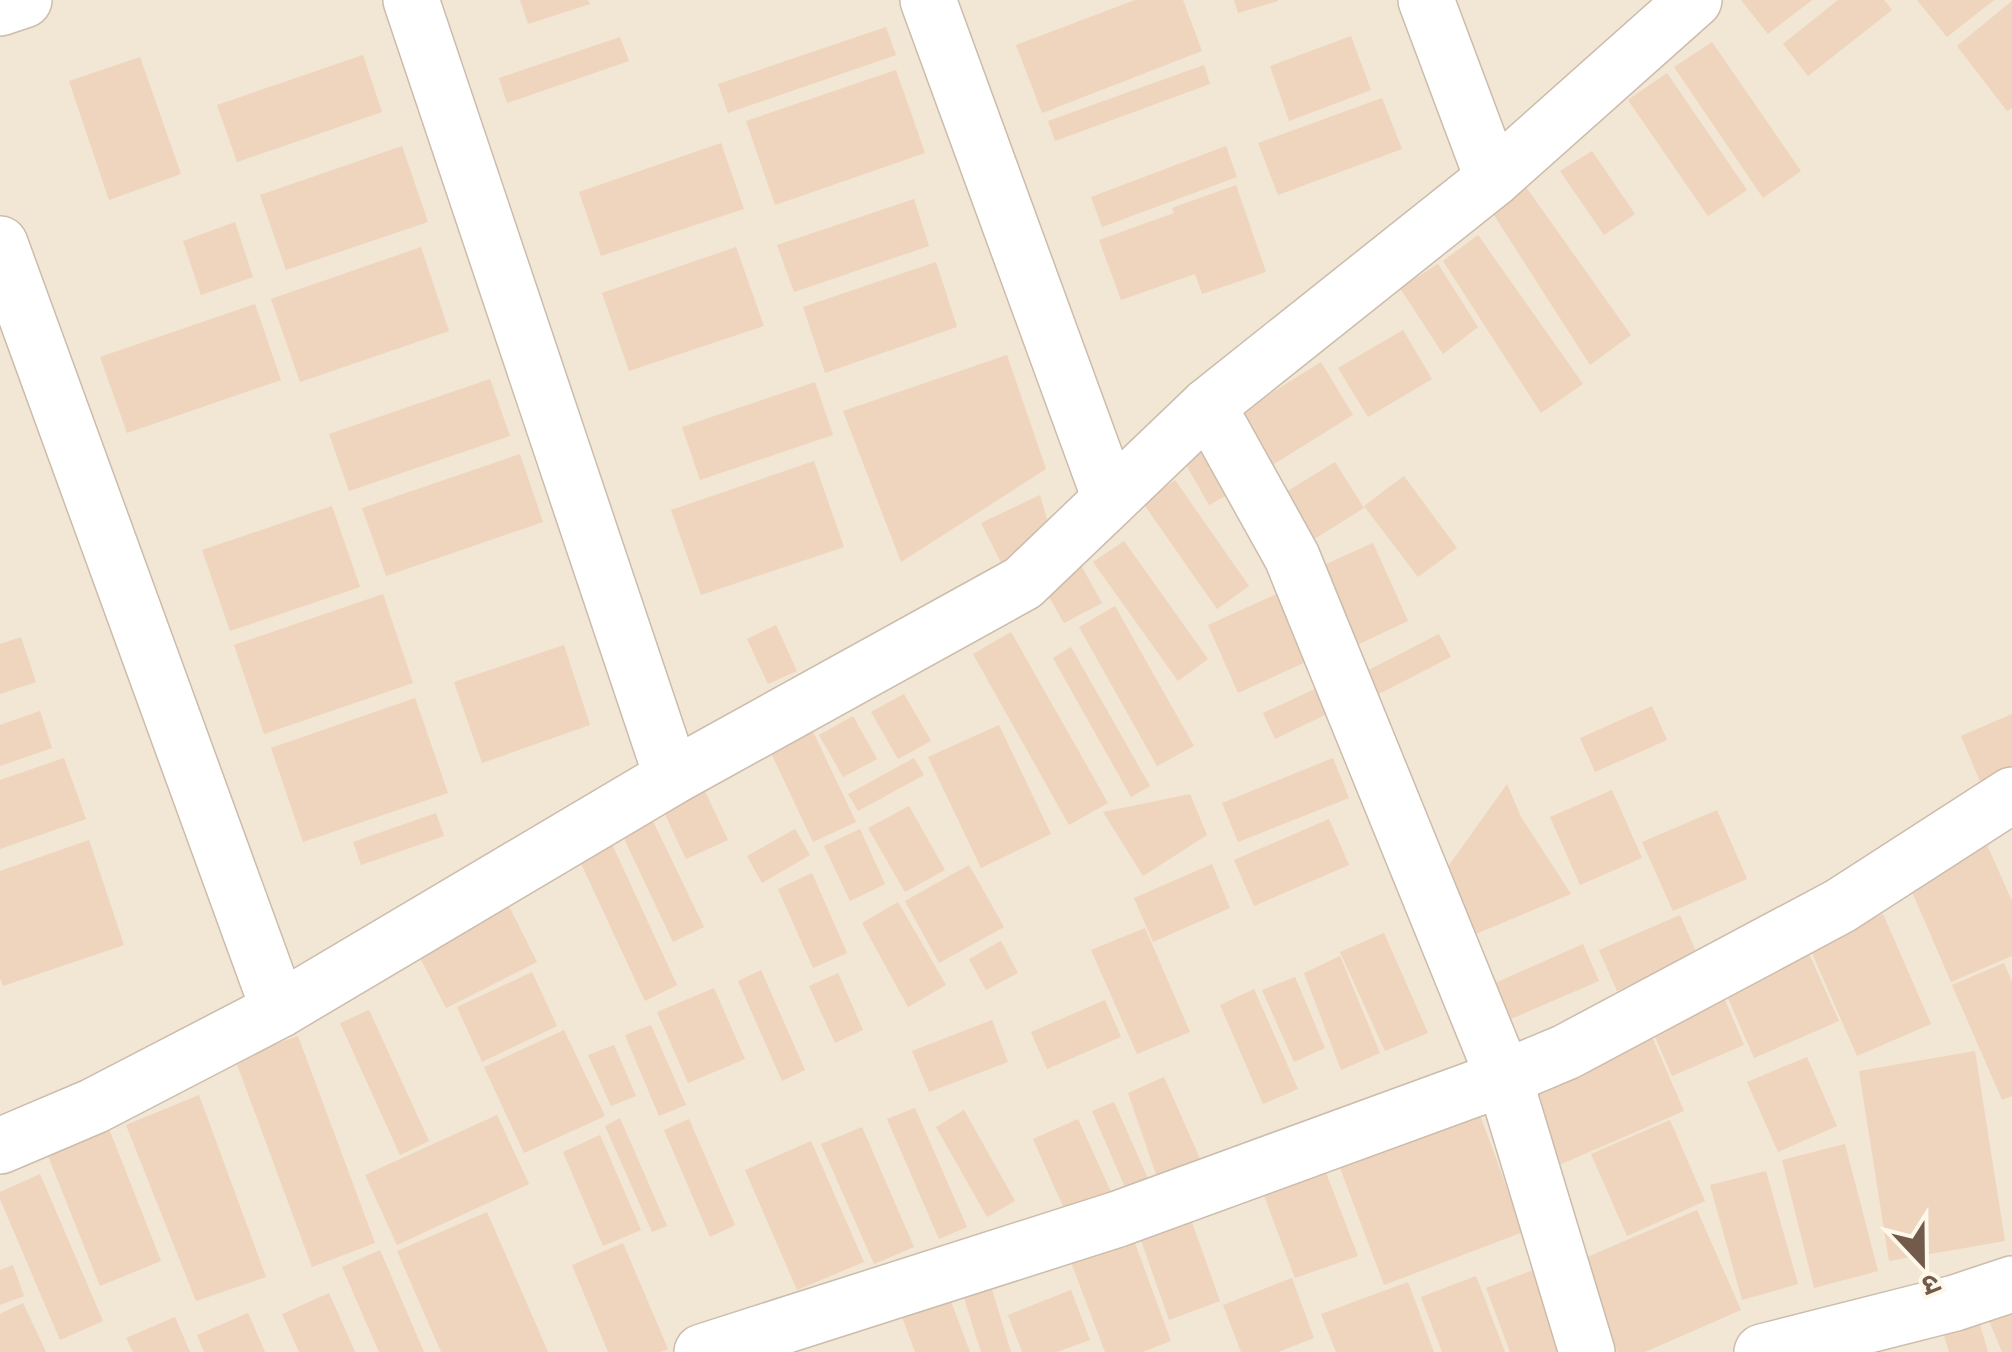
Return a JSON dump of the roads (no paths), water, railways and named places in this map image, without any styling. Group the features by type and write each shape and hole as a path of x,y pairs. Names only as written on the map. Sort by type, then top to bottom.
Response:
{"street":[{"path":"0,8 24,0"},
{"path":"411,0 672,777"},
{"path":"928,0 1110,498"},
{"path":"1426,0 1493,180"},
{"path":"0,1146 94,1106 279,1010 672,777 1022,583 1208,406 1493,180 1694,0"},
{"path":"0,244 279,1010"},
{"path":"1208,406 1292,557 1504,1078 1588,1352"},
{"path":"702,1352 1118,1219 1566,1052 1840,906 2012,795"},
{"path":"1762,1352 1954,1303 2012,1284"}]}
